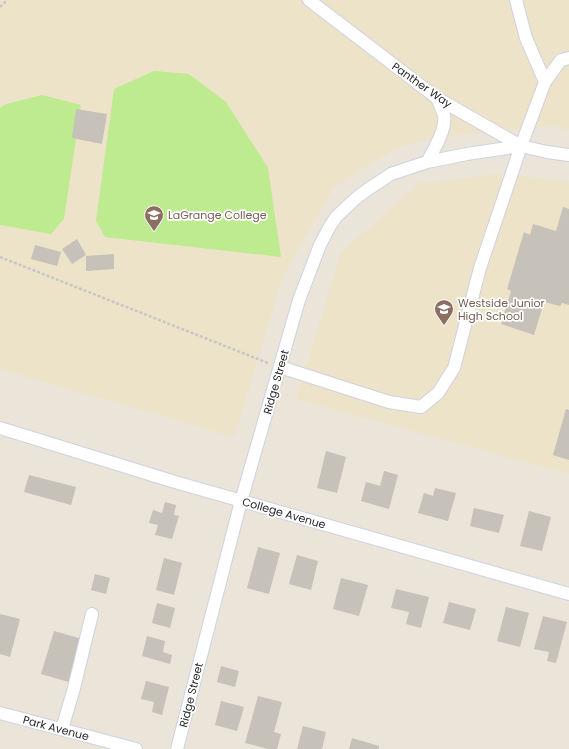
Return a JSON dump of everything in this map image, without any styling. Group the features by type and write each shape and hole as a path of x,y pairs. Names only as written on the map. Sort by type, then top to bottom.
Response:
{"street":[{"name":"Panther Way","path":"309,0 436,98 521,146 547,152 569,154"},
{"path":"516,0 526,38 545,82"},
{"path":"280,367 389,402 421,407 438,393 454,368 480,268 521,146 545,82 561,60 569,58"},
{"path":"427,162 437,144 444,126 444,117 436,98"},
{"name":"Ridge Street","path":"178,749 241,501 299,300 320,245 336,217 355,199 391,174 427,162 521,146"},
{"name":"College Avenue","path":"0,428 175,482 569,594"},
{"path":"62,729 74,688 92,614"},
{"name":"Park Avenue","path":"0,713 136,749"}],"path":[{"path":"0,8 7,0"},
{"path":"0,257 280,367"}],"shaded area":[{"name":"LaGrange College","path":"0,0 569,0 569,130 555,126 437,137 396,148 334,187 283,276 234,437 0,369"},
{"name":"Westside Junior High School","path":"498,174 569,181 569,474 296,399 341,253 419,183"}],"green space":[{"path":"154,71 189,74 226,102 268,168 281,257 105,237 96,221 114,89"},
{"path":"42,95 81,105 64,219 51,234 0,225 0,108 6,104"}],"building":[{"path":"76,109 107,114 102,144 72,138"},
{"path":"563,207 569,209 569,305 562,303 560,306 544,302 534,335 501,324 511,291 507,289 524,232 530,235 533,224 556,231"},
{"path":"77,239 86,255 72,264 62,249"},
{"path":"35,245 61,252 57,266 31,259"},
{"path":"114,254 114,269 86,271 86,256"},
{"path":"566,409 569,410 569,460 553,455"},
{"path":"326,451 346,457 337,493 317,488"},
{"path":"384,471 398,475 389,509 361,501 366,482 380,486"},
{"path":"29,475 76,487 71,505 24,492"},
{"path":"435,488 456,493 448,521 418,513 424,493 433,496"},
{"path":"165,502 176,505 174,515 179,516 172,539 155,535 158,525 149,523 153,510 162,513"},
{"path":"474,508 504,515 499,533 470,526"},
{"path":"529,511 551,517 542,551 520,546"},
{"path":"258,547 280,553 269,594 247,588"},
{"path":"297,555 318,561 311,590 289,584"},
{"path":"164,558 182,563 174,595 156,590"},
{"path":"95,574 110,578 106,594 91,590"},
{"path":"341,578 368,585 359,616 333,609"},
{"path":"396,589 429,597 421,628 406,624 409,612 391,608"},
{"path":"449,602 476,609 470,630 443,623"},
{"path":"157,603 175,608 170,628 152,623"},
{"path":"506,607 529,613 520,647 497,641"},
{"path":"0,614 20,619 10,657 0,654"},
{"path":"543,616 567,622 556,663 547,661 549,652 534,649"},
{"path":"54,631 82,639 69,682 41,674"},
{"path":"147,636 165,641 163,652 172,655 170,664 142,656"},
{"path":"221,666 239,671 235,687 217,682"},
{"path":"146,681 169,687 162,715 152,712 154,702 141,699"},
{"path":"258,696 282,702 274,732 281,734 277,749 268,749 245,743"},
{"path":"221,701 244,707 237,731 215,725"},
{"path":"303,726 326,732 322,749 297,749"},
{"path":"352,738 379,746 379,749 349,749"}],"place":[{"name":"LaGrange College","path":"154,232"},
{"name":"Westside Junior High School","path":"444,326"}]}
